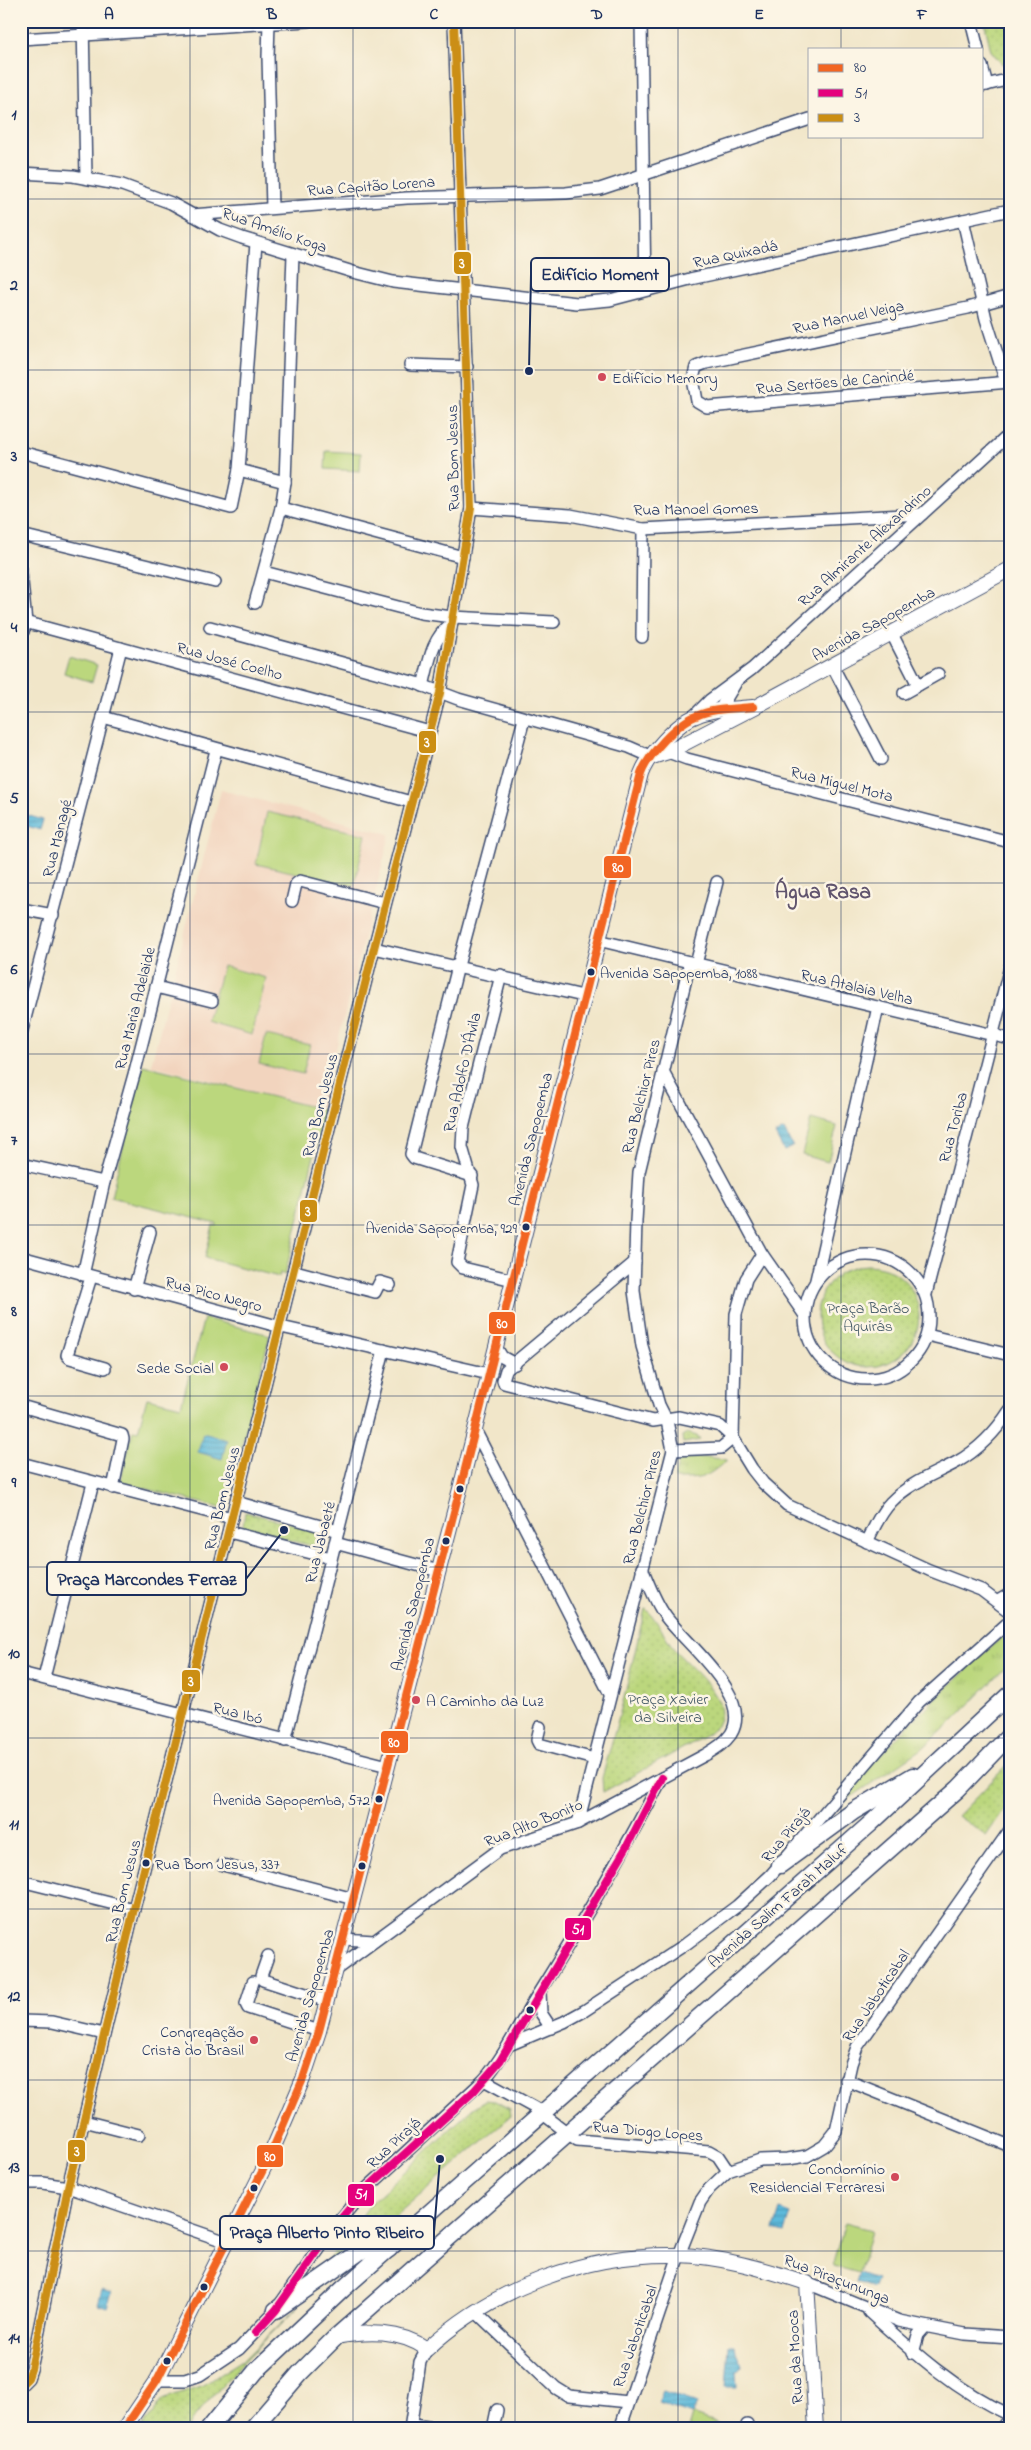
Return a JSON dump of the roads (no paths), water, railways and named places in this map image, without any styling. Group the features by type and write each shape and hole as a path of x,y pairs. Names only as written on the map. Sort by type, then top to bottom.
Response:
{"highway":[{"name":"Avenida Salim Farah Maluf","path":"209,2429 234,2396 267,2360 541,2113 870,1824 1010,1694"},
{"name":"Avenida Salim Farah Maluf","path":"252,2429 300,2373 336,2337 958,1789 1010,1735"},
{"path":"780,1865 854,1810 940,1759"},
{"path":"276,2310 361,2251 389,2249"}],"main road":[{"name":"Avenida Sapopemba","path":"664,748 691,740 1010,569"},
{"name":"Avenida Sapopemba","path":"124,2429 157,2380 227,2242 284,2124 303,2079 319,2031 439,1571 583,996 641,774 652,757 664,748 694,716 720,710 753,707"},
{"path":"691,740 720,710"},
{"name":"Rua Piraçununga","path":"426,2349 445,2332 475,2311 516,2289 559,2273 632,2258 679,2255 746,2265 807,2283"},
{"name":"Rua da Mooca","path":"807,2283 816,2429"},
{"path":"336,2337 363,2332 392,2335 407,2338 426,2349"}],"street":[{"path":"83,21 86,178"},
{"path":"21,39 307,21"},
{"name":"Rua Bom Jesus","path":"23,2383 30,2369 68,2187 182,1715 295,1272 374,948 440,693 471,508 465,290 459,196 454,21"},
{"path":"641,21 645,290"},
{"path":"971,21 978,48"},
{"path":"269,23 268,57 272,208"},
{"path":"985,86 1010,78"},
{"name":"Rua Capitão Lorena","path":"192,215 459,196 600,189 808,120"},
{"name":"Rua Amélio Koga","path":"21,173 86,178 150,194 220,230 256,243 393,282 465,290"},
{"name":"Rua Quixadá","path":"465,290 592,303 1010,210"},
{"path":"963,220 983,304 1008,382"},
{"path":"21,452 231,508 239,470 256,243"},
{"path":"255,603 281,508 285,482 294,254"},
{"name":"Rua Manuel Veiga","path":"694,369 706,363 983,304 1010,296"},
{"path":"410,365 467,367"},
{"name":"Rua Sertões de Canindé","path":"694,369 694,394 697,402 707,407 1008,382"},
{"name":"Rua Almirante Alexandrino","path":"694,716 710,700 739,678 1010,434"},
{"path":"239,470 285,482"},
{"path":"281,508 463,557"},
{"name":"Rua Manoel Gomes","path":"471,508 570,515 643,528 922,514"},
{"path":"642,637 643,528"},
{"path":"21,535 215,582"},
{"path":"21,571 23,622 21,637"},
{"path":"264,572 452,620 554,622"},
{"path":"423,686 435,640 452,620"},
{"name":"Rua José Coelho","path":"23,622 430,732"},
{"path":"210,627 423,686 524,719 629,747 652,757"},
{"path":"891,632 918,685"},
{"name":"Rua Managé","path":"21,1034 121,648"},
{"path":"832,665 881,759"},
{"path":"904,693 938,674"},
{"name":"Rua Almirante Alexandrino","path":"720,710 739,678"},
{"path":"104,718 411,802"},
{"path":"472,1176 414,1158 412,1154 458,966 524,719"},
{"name":"Rua Miguel Mota","path":"664,748 687,759 1010,842"},
{"name":"Rua Maria Adelaide","path":"105,1368 68,1356 87,1276 104,1182 216,750"},
{"path":"292,901 296,884 300,881 386,903"},
{"path":"693,963 717,882"},
{"path":"21,909 53,915"},
{"name":"Rua Atalaia Velha","path":"598,940 1010,1039"},
{"path":"374,948 583,996"},
{"name":"Rua Belchior Pires","path":"578,1823 673,1450 667,1420 660,1405 642,1346 634,1291 635,1262 639,1172 663,1071 693,963"},
{"name":"Rua Toriba","path":"926,1294 1010,967"},
{"name":"Rua Adolfo D'Ávila","path":"501,976 463,1128 462,1148 472,1176 471,1197 457,1262 463,1268 513,1280"},
{"path":"156,987 212,1001"},
{"path":"816,1280 830,1266 846,1257 866,1254 885,1256 902,1264 916,1278 926,1294 930,1315 927,1335 918,1353 904,1368 886,1377 866,1380 846,1376 829,1366 815,1351 806,1333 804,1314 808,1296 816,1280 878,1007"},
{"path":"663,1071 762,1254 804,1314"},
{"path":"21,1164 104,1182"},
{"path":"134,1289 150,1232"},
{"path":"673,1450 721,1448 733,1438 736,1314 746,1279 762,1254"},
{"name":"Rua Pico Negro","path":"21,1257 134,1289 281,1327 489,1374"},
{"path":"635,1262 515,1364 504,1374 503,1381 510,1385 626,1416 653,1421 679,1417 720,1426 733,1438 752,1469 787,1505 928,1570 981,1590 998,1601 1010,1612"},
{"path":"295,1272 375,1292 380,1282 390,1284"},
{"path":"927,1335 1010,1355"},
{"path":"496,1347 502,1357 515,1364"},
{"name":"Rua Jabaeté","path":"285,1741 384,1350"},
{"path":"21,1406 122,1435 123,1439 113,1488"},
{"path":"867,1542 890,1502 906,1489 960,1460 990,1435 1010,1410"},
{"path":"475,1430 610,1694"},
{"path":"21,1463 232,1518"},
{"path":"44,1678 93,1483"},
{"path":"236,1502 439,1571"},
{"path":"229,1532 331,1558"},
{"path":"509,2045 626,1848 662,1778 722,1745 732,1732 736,1719 734,1704 726,1687 654,1599 642,1568"},
{"path":"998,1601 1010,1594"},
{"name":"Rua Pirajá","path":"157,2380 185,2380 217,2365 239,2349 276,2310 339,2221 364,2191 484,2080 509,2045 551,2028 584,2011 686,1944 737,1906 780,1865 919,1702 1010,1621"},
{"name":"Rua Ibó","path":"21,1673 388,1766"},
{"path":"540,1727 537,1740 539,1744 594,1760"},
{"name":"Rua Alto Bonito","path":"335,1970 500,1849 578,1823 662,1778"},
{"name":"Rua Jaboticabal","path":"620,2429 679,2255 700,2202 709,2189 728,2171 760,2160 807,2156 824,2146 836,2131 846,2080 858,2047 1010,1830"},
{"path":"223,1865 354,1899"},
{"path":"21,1881 134,1910"},
{"path":"344,1939 374,1941"},
{"path":"268,1956 261,1976 263,1980 327,2001"},
{"path":"253,1982 246,2004 248,2008 319,2031"},
{"path":"540,1990 542,2013 551,2028"},
{"path":"21,2021 52,2022 104,2034"},
{"name":"Rua Diogo Lopes","path":"484,2080 541,2113 567,2134 581,2141 709,2151 718,2156 728,2171"},
{"path":"846,2080 1010,2146"},
{"path":"84,2121 139,2135"},
{"path":"21,2183 43,2183 68,2187 227,2242"},
{"name":"Rua Piraçununga","path":"807,2283 899,2321 966,2334 1010,2337"},
{"path":"861,2305 913,2352 986,2404 1010,2416 1002,2429"},
{"path":"475,2311 556,2388 569,2396 629,2402"},
{"path":"913,2352 918,2335 925,2327"},
{"path":"426,2349 420,2362 411,2427 445,2429"},
{"path":"492,2429 497,2410"}],"water":[{"path":"26,815 43,820 40,830 21,824 21,819 24,819"},
{"path":"784,1130 793,1147 784,1151 775,1134"},
{"path":"203,1433 227,1440 222,1459 198,1452"},
{"path":"780,2210 791,2214 785,2232 774,2229"},
{"path":"859,2273 877,2279 874,2288 856,2282"},
{"path":"102,2289 112,2292 107,2307 98,2304"},
{"path":"729,2345 735,2345 742,2366 736,2373 737,2387 726,2387"},
{"path":"663,2391 697,2403 692,2415 658,2403"}],"place":[{"name":"Edifício Moment","path":"529,371"},
{"name":"Edifício Memory","path":"602,377"},
{"name":"Avenida Sapopemba, 1088","path":"591,972"},
{"name":"Avenida Sapopemba, 929","path":"526,1227"},
{"name":"Sede Social","path":"224,1367"},
{"name":"Praça Marcondes Ferraz","path":"284,1530"},
{"name":"A Caminho da Luz","path":"416,1700"},
{"name":"Avenida Sapopemba, 572","path":"379,1799"},
{"name":"Rua Bom Jesus, 337","path":"146,1863"},
{"name":"Congregação Crista do Brasil","path":"254,2040"},
{"name":"Praça Alberto Pinto Ribeiro","path":"440,2159"},
{"name":"Condomínio Residencial Ferraresi","path":"895,2177"}],"district":[{"name":"Água Rasa","path":"823,891"}],"park label":[{"name":"Praça Barão Aquirás","path":"868,1316"},
{"name":"Praça Xavier da Silveira","path":"668,1707"}]}
